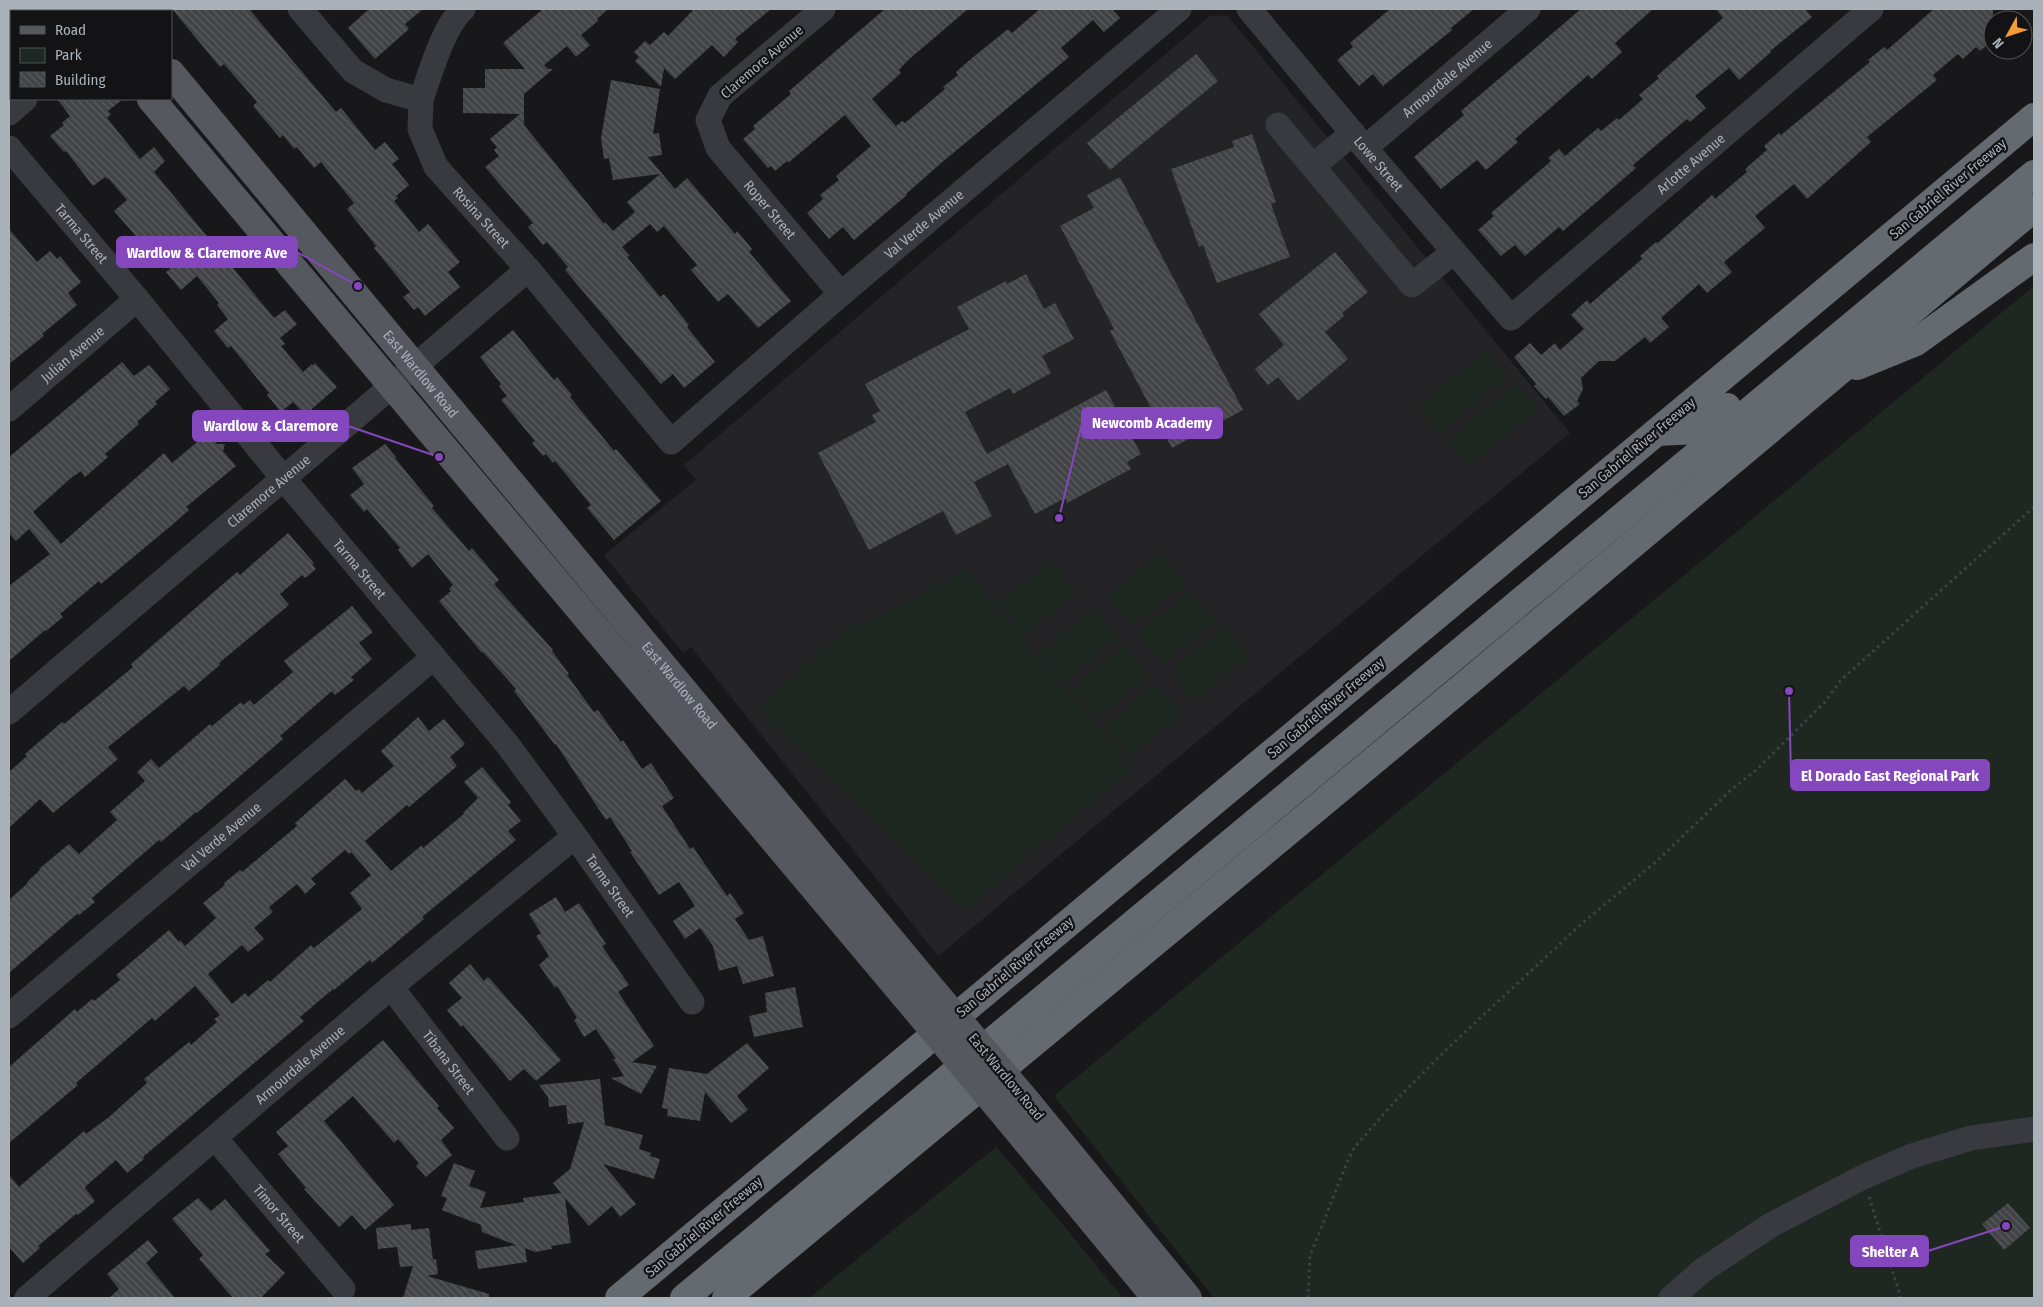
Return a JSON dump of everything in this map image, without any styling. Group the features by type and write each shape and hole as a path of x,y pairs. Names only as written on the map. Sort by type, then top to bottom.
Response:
{"highway":[{"name":"San Gabriel River Freeway","path":"618,1298 2034,117"},
{"path":"1657,432 1699,430 2034,154"},
{"path":"684,1298 2034,174"},
{"path":"726,1298 1458,690 2034,208"},
{"path":"1831,378 1916,342 2034,256"}],"main road":[{"name":"East Wardlow Road","path":"172,74 416,367 914,988"},
{"name":"East Wardlow Road","path":"153,100 393,386 1019,1112 1188,1298"},
{"name":"East Wardlow Road","path":"1019,1112 1156,1298"}],"street":[{"path":"300,9 353,72 386,90 421,100 436,55 455,15 463,9"},
{"name":"Claremore Avenue","path":"708,120 720,96 823,9"},
{"name":"Val Verde Avenue","path":"671,442 841,294 1179,9"},
{"name":"Lowe Street","path":"1249,9 1511,318"},
{"name":"Armourdale Avenue","path":"1313,166 1359,141 1528,9"},
{"name":"Arlotte Avenue","path":"1511,318 1872,9"},
{"path":"9,113 24,100"},
{"name":"Rosina Street","path":"421,100 420,129 436,167 528,269 671,442"},
{"name":"Roper Street","path":"708,120 718,148 841,294"},
{"path":"1278,125 1412,285 1454,252"},
{"name":"Tarma Street","path":"9,148 507,744 575,836 692,1002"},
{"name":"Claremore Avenue","path":"9,712 416,367 528,269"},
{"name":"Julian Avenue","path":"9,409 137,299"},
{"name":"Val Verde Avenue","path":"9,1016 434,657"},
{"name":"Armourdale Avenue","path":"44,1293 214,1138 391,986 575,836"},
{"name":"Tibana Street","path":"391,986 507,1138"},
{"path":"1671,1298 1703,1270 1771,1225 1863,1177 1912,1156 1971,1138 2034,1129"},
{"name":"Timor Street","path":"214,1138 343,1289"}],"path":[{"path":"1308,1298 1310,1256 1348,1160 1354,1148 1397,1099 1446,1050 1572,933 1658,860 1731,790 1754,772 1824,703 1841,680 2034,507"},
{"path":"1863,1177 1900,1298"}],"shaded area":[{"path":"1227,15 1570,433 938,956 691,647 683,653 604,555 696,480 684,465 1210,16"}],"green space":[{"path":"2034,286 2034,1298 1214,1298 1054,1096"},
{"path":"1486,350 1508,377 1439,434 1417,407"},
{"path":"1515,383 1537,410 1468,467 1446,441"},
{"path":"1159,552 1184,583 1132,626 1107,596"},
{"path":"1051,561 1077,592 1025,635 999,604"},
{"path":"966,570 1038,657 1134,767 965,910 863,808 756,708 852,624 866,622"},
{"path":"1190,590 1216,621 1164,664 1138,633"},
{"path":"1093,608 1118,637 1066,682 1040,653"},
{"path":"1223,627 1248,658 1195,701 1169,671"},
{"path":"1124,645 1149,676 1097,720 1071,689"},
{"path":"1156,683 1182,714 1130,757 1104,726"},
{"path":"996,1147 1123,1298 809,1298"}],"building":[{"path":"172,9 249,9 336,112 341,108 375,150 385,142 399,159 392,164 409,185 396,196 398,198 394,201 419,232 428,224 460,262 448,272 460,287 425,316 418,307 414,310 403,297 410,292 374,248 376,246 347,209 354,203 321,162 314,168 297,147 294,149 283,135 280,138 253,106 257,102 224,64 220,67"},
{"path":"369,9 423,9 405,24 409,29 375,59 348,28"},
{"path":"543,9 608,9 597,19 598,21 581,35 590,45 576,57 567,46 544,65 548,69 553,69 524,94 524,125 604,224 605,222 613,231 635,212 627,202 660,174 613,180 609,158 604,159 601,138 611,80 660,89 653,134 659,133 662,155 648,157 675,189 687,178 735,234 737,231 752,249 749,252 791,301 758,328 728,294 718,302 691,270 697,265 664,226 657,232 650,224 622,247 630,256 627,257 660,297 664,294 715,362 684,388 673,374 661,384 565,270 568,267 547,242 543,245 528,227 533,223 485,167 499,156 494,150 497,147 490,139 520,114 463,113 463,88 485,88 485,69 525,69 503,43"},
{"path":"694,9 771,9 735,39 738,42 724,57 712,45 675,79 664,68 661,87 635,61 639,57 634,52 645,41 650,45 664,32 668,36"},
{"path":"885,9 968,9 907,61 899,70 901,73 872,99 896,126 902,121 905,123 945,89 943,87 958,75 956,72 972,58 1008,29 1012,33 1040,9 1112,9 1120,18 1104,32 1093,20 1061,48 1069,57 940,164 854,240 843,227 829,239 807,213 823,199 820,195 839,180 836,176 871,146 845,115 788,163 787,161 775,171 771,166 768,168 743,139 755,129 753,126 791,94 789,91"},
{"path":"1390,9 1474,9 1451,28 1452,30 1383,86 1373,74 1359,86 1337,60 1353,47 1350,43"},
{"path":"1581,9 1653,9 1615,43 1622,52 1592,79 1588,75 1515,139 1518,142 1486,170 1477,160 1441,189 1414,157 1464,115 1461,111"},
{"path":"1716,9 1805,9 1812,17 1770,51 1739,80 1729,68 1695,96 1706,108 1690,122 1687,119 1633,165 1636,168 1563,231 1559,227 1525,256 1515,245 1501,256 1478,230 1494,216 1491,213 1551,161 1548,158 1559,149 1565,156 1598,128 1601,131 1617,118 1619,120 1643,99 1639,95 1659,78 1657,76 1723,18"},
{"path":"1934,9 1993,9 1983,10 1983,48 1980,51 1976,47 1963,59 1958,54 1933,75 1937,80 1867,137 1871,142 1807,199 1794,184 1755,216 1765,228 1724,262 1732,272 1707,293 1699,284 1661,318 1669,327 1650,343 1645,337 1615,361 1599,361 1581,378 1583,389 1577,401 1580,404 1564,416 1548,397 1546,399 1534,386 1536,384 1514,357 1530,343 1541,355 1555,343 1560,350 1584,329 1571,315 1587,300 1590,304 1642,259 1640,256 1656,242 1658,243 1712,195 1715,199 1747,172 1745,169 1767,150 1764,146 1779,133 1781,135 1870,62 1868,60 1884,47 1887,50"},
{"path":"1196,54 1218,81 1110,170 1087,143"},
{"path":"58,100 122,100 108,111 111,114 107,118 140,159 154,147 165,161 154,172 274,318 285,310 297,324 280,338 285,344 281,346 303,372 315,363 337,387 305,415 293,402 281,412 267,395 269,393 231,346 228,348 214,331 228,319 217,305 219,303 197,276 181,290 166,272 181,260 162,238 148,250 114,211 127,200 108,178 105,177 93,186 66,151 64,152 50,136 64,125 62,123 70,116"},
{"path":"1252,134 1276,202 1271,204 1290,257 1217,283 1203,245 1199,247 1171,169 1234,147 1232,141"},
{"path":"1120,177 1243,410 1172,448 1110,331 1114,329 1060,226 1094,208 1087,195"},
{"path":"9,229 37,262 50,251 57,259 60,256 81,282 68,293 77,305 42,334 44,336 9,364"},
{"path":"1335,252 1368,292 1342,313 1344,316 1325,332 1348,359 1298,401 1278,377 1268,385 1255,369 1284,345 1259,314"},
{"path":"1026,274 1044,309 1055,303 1074,339 1042,356 1051,373 1013,394 1010,388 965,412 987,454 1106,390 1141,454 1127,462 1131,469 1067,503 1065,498 1035,514 1008,464 974,482 992,516 956,535 943,511 869,550 818,453 876,422 872,415 880,411 865,384 969,329 957,307 1006,281 1007,284"},
{"path":"513,330 554,380 557,377 572,395 570,397 614,451 616,449 661,501 614,540 587,508 591,505 555,461 553,463 546,454 543,456 532,443 535,441 501,400 507,396 499,386 501,384 480,357"},
{"path":"122,362 134,376 149,365 170,389 137,422 139,424 105,454 108,457 85,477 81,471 71,478 33,512 61,544 164,453 172,463 208,433 217,444 225,444 223,451 236,466 186,507 189,510 172,525 101,584 99,581 60,614 63,617 9,661 9,586 50,554 29,529 16,541 9,533 9,457"},
{"path":"385,444 434,506 432,508 469,551 472,548 499,580 494,584 553,650 569,674 567,675 594,712 598,710 621,742 623,740 642,769 651,763 674,798 662,806 690,849 693,847 727,896 730,893 744,913 735,919 749,940 763,936 774,976 743,984 737,966 719,971 713,946 700,928 685,939 673,921 695,906 679,882 659,895 630,852 632,851 610,817 606,820 556,744 514,691 516,689 482,653 439,601 451,591 449,589 453,585 428,554 412,568 398,550 400,548 367,509 364,512 350,495 364,484 352,468"},
{"path":"288,533 314,563 312,564 316,569 305,578 302,575 280,594 289,605 219,663 220,665 189,691 184,686 108,747 118,759 53,813 40,799 9,828 9,772 27,756 25,754 62,722 64,724 133,667 131,664 237,572 240,575"},
{"path":"352,606 373,632 359,643 372,659 351,677 354,680 335,695 332,691 280,736 283,739 197,813 161,842 159,840 92,898 95,902 79,915 77,914 9,973 9,900 28,883 39,869 69,844 79,854 117,820 110,812 145,781 137,772 151,759 159,768 210,724 212,726 241,702 243,705 250,700 254,705 293,672 284,661"},
{"path":"418,717 429,731 444,719 465,744 450,757 457,766 365,841 391,871 422,845 423,848 464,814 478,798 464,782 482,767 511,802 508,805 521,821 508,831 516,840 422,917 424,919 372,963 370,960 300,1017 304,1021 143,1157 144,1159 127,1173 116,1160 86,1186 85,1188 95,1201 78,1215 76,1214 38,1246 40,1248 23,1263 9,1247 9,1175 19,1187 84,1131 86,1134 109,1117 147,1083 144,1079 189,1042 191,1045 217,1022 214,1019 220,1015 195,986 155,1021 152,1018 76,1083 78,1085 9,1143 9,1067 75,1009 77,1012 120,980 116,975 169,930 185,946 216,918 203,903 225,885 224,883 240,870 242,872 297,826 295,823 345,779 356,791 359,789 362,793 394,766 381,751","holes":["345,850 349,854 351,852 371,875 350,893 362,909 314,948 311,945 270,982 268,980 248,997 245,993 232,1004 208,974 242,945 248,952 264,939 254,928 273,912 269,907 297,884 305,894 316,884 311,879"]},
{"path":"556,897 565,912 579,903 606,944 602,946 629,985 618,992 654,1046 632,1062 657,1066 641,1094 611,1078 624,1076 613,1059 616,1059 596,1029 584,1037 574,1020 577,1018 557,986 555,988 539,965 549,956 536,936 541,933 529,914"},
{"path":"470,964 484,981 488,977 491,980 561,1060 536,1081 524,1069 510,1081 463,1025 461,1027 447,1010 462,998 449,983"},
{"path":"795,987 803,1027 754,1037 749,1016 767,1012 765,993"},
{"path":"383,1040 439,1106 437,1108 454,1128 441,1140 452,1155 426,1177 416,1166 419,1163 398,1139 394,1143 353,1096 324,1121 394,1205 365,1230 352,1215 339,1227 304,1189 306,1188 278,1154 288,1146 276,1132"},
{"path":"747,1043 769,1068 737,1096 748,1110 731,1123 705,1092 700,1121 667,1116 668,1109 662,1108 669,1068 707,1074"},
{"path":"600,1079 605,1125 643,1135 639,1149 651,1153 650,1156 660,1159 654,1179 603,1164 636,1204 620,1217 612,1206 589,1226 565,1198 571,1243 551,1246 552,1249 535,1252 525,1248 527,1262 478,1269 475,1251 516,1245 482,1232 481,1225 442,1210 447,1198 441,1196 454,1163 475,1171 469,1186 486,1192 480,1208 524,1202 523,1198 561,1193 553,1183 570,1169 584,1122 568,1124 566,1105 549,1107 548,1097 539,1085"},
{"path":"198,1198 211,1211 225,1199 270,1251 265,1254 285,1273 261,1298 233,1298 199,1259 203,1255 172,1219"},
{"path":"2008,1203 2030,1228 2004,1250 1982,1224"},
{"path":"411,1224 411,1230 429,1228 433,1260 436,1259 438,1274 427,1276 489,1294 489,1298 403,1298 413,1266 400,1267 397,1247 378,1249 376,1228"},
{"path":"148,1240 158,1252 146,1263 175,1298 109,1298 119,1289 107,1274"}],"place":[{"name":"Wardlow & Claremore Ave","path":"358,286"},
{"name":"Wardlow & Claremore","path":"439,457"},
{"name":"Newcomb Academy","path":"1059,518"},
{"name":"El Dorado East Regional Park","path":"1789,691"},
{"name":"Shelter A","path":"2006,1226"}]}
